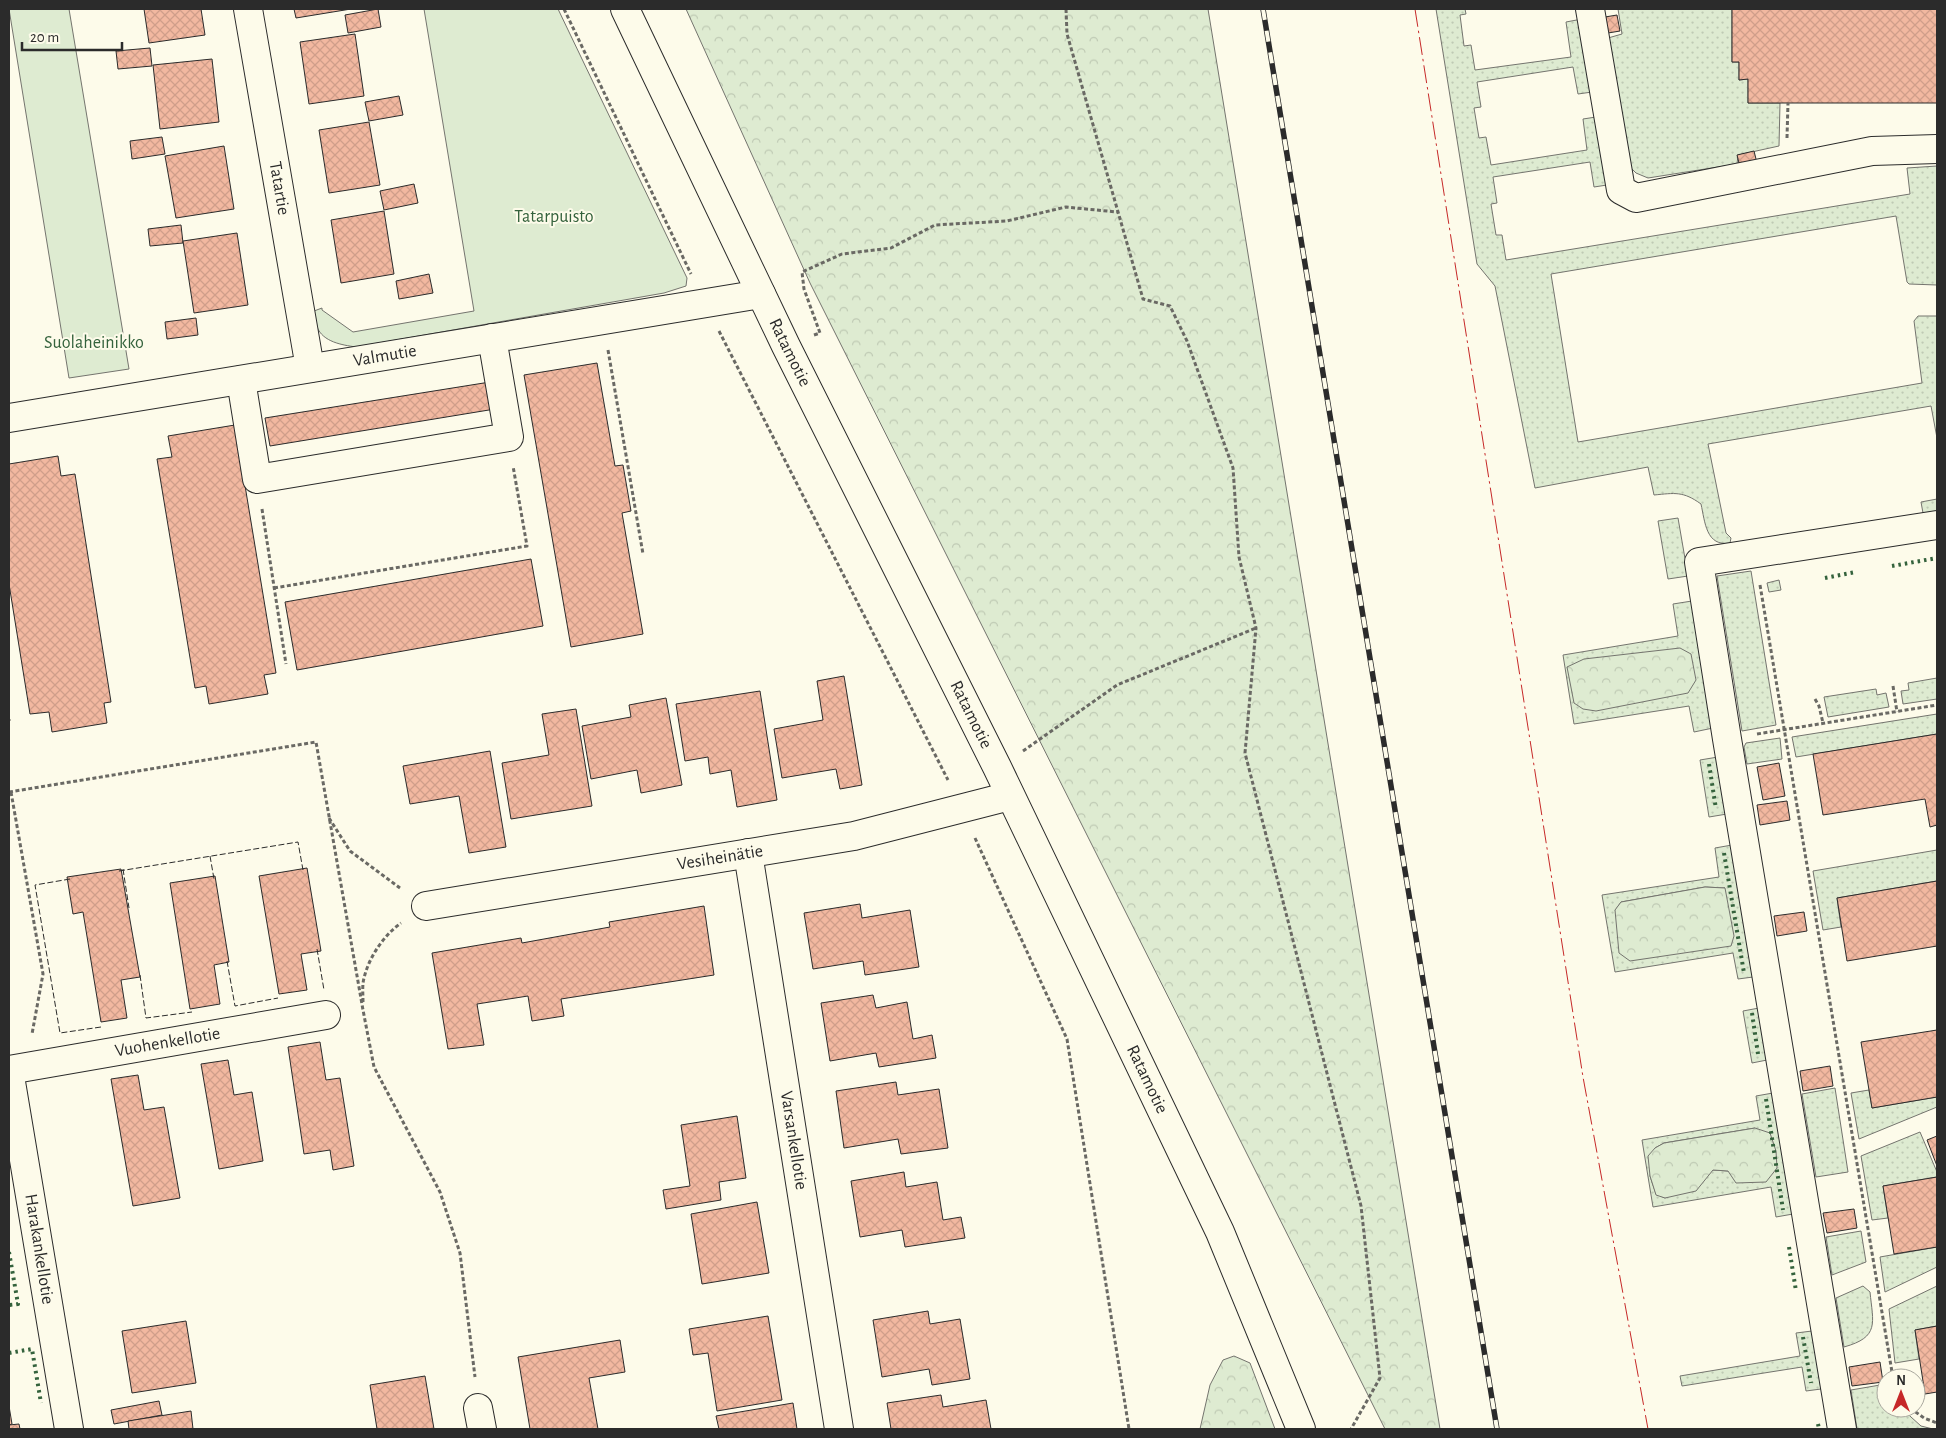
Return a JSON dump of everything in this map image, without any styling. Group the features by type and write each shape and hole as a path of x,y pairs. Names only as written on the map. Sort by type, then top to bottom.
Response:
{"street":[{"name":"Tatartie","path":"248,9 310,368"},
{"name":"Ratamotie","path":"625,9 786,346 998,768 1220,1232 1301,1429"},
{"path":"1590,9 1621,190 1636,198 1872,152 1937,149"},
{"name":"Valmutie","path":"9,418 761,294"},
{"path":"240,380 257,479 508,437 492,338"},
{"path":"1842,1429 1699,562 1937,525"},
{"name":"Vesiheinätie","path":"426,906 854,836 1010,796"},
{"name":"Varsankellotie","path":"748,854 839,1429"},
{"name":"Vuohenkellotie","path":"17,1068 326,1015"},
{"name":"Harakankellotie","path":"17,1068 69,1429"}],"path":[{"path":"564,9 705,303 962,808 1067,1039 1129,1429"},
{"path":"1066,9 1067,34 1143,299 1170,306 1187,341 1233,468 1239,558 1256,628 1246,754 1361,1206 1380,1378 1351,1429"},
{"path":"786,346 820,333 804,289 802,272 842,254 891,248 936,225 1007,221 1066,207 1117,212"},
{"path":"603,320 643,554"},
{"path":"274,588 527,546 508,437"},
{"path":"257,479 286,664"},
{"path":"1759,583 1891,1368"},
{"path":"998,768 1117,685 1256,628"},
{"path":"1893,686 1897,712"},
{"path":"1814,699 1819,706 1822,723"},
{"path":"1727,739 1937,705"},
{"path":"17,1068 43,974 10,792 316,742 374,1067 440,1192 460,1253 480,1419"},
{"path":"328,816 350,851 377,873 426,906 393,929 377,948 363,978 363,1010"},
{"path":"1924,1418 1937,1423"}],"green space":[{"name":"Suolaheinikko","path":"9,9 69,9 129,369 69,378"},
{"name":"Tatarpuisto","path":"424,9 558,9 687,278 686,286 664,293 356,347 339,344 328,339 320,332 316,325 314,311 322,308 322,310 353,332 474,311"},
{"path":"686,9 1208,9 1440,1429 1385,1429 810,283"},
{"path":"1436,9 1465,9 1466,14 1460,15 1464,46 1471,45 1475,70 1571,57 1566,22 1582,19 1592,92 1578,94 1573,67 1477,82 1481,107 1474,108 1479,138 1486,137 1491,165 1587,150 1583,119 1596,117 1607,185 1594,187 1590,162 1493,177 1497,203 1491,204 1496,235 1502,235 1506,260 1910,194 1907,168 1937,166 1937,285 1909,284 1907,282 1896,216 1551,274 1578,442 1922,383 1914,321 1918,316 1937,316 1937,438 1931,406 1708,444 1726,533 1731,538 1730,543 1722,543 1711,537 1701,504 1695,500 1679,494 1654,495 1648,467 1535,488 1495,286 1477,264"},
{"path":"1618,9 1732,9 1732,62 1739,62 1739,80 1748,79 1748,103 1780,103 1779,146 1738,155 1737,164 1648,178 1636,173 1630,167 1608,38 1622,34"},
{"path":"1937,499 1937,511 1923,513 1921,502"},
{"path":"1678,518 1688,576 1668,579 1658,521"},
{"path":"1751,571 1776,725 1742,731 1717,576"},
{"path":"1779,580 1781,590 1769,592 1767,583"},
{"path":"1692,601 1713,728 1694,732 1689,706 1574,724 1563,655 1678,636 1673,604"},
{"path":"1680,648 1691,654 1696,680 1688,693 1596,711 1583,709 1574,703 1567,667 1584,659"},
{"path":"1937,678 1937,699 1903,704 1901,691 1909,690 1908,683"},
{"path":"1876,689 1877,695 1886,693 1889,707 1828,717 1824,697"},
{"path":"1937,714 1937,734 1796,757 1792,737"},
{"path":"1780,738 1782,759 1747,764 1744,747 1746,743"},
{"path":"1718,757 1727,814 1709,817 1700,760"},
{"path":"1732,845 1753,977 1738,979 1733,953 1615,972 1602,895 1719,877 1715,848","holes":["1705,887 1725,888 1615,911 1621,902"]},
{"path":"1937,850 1937,881 1837,898 1841,927 1823,930 1813,871"},
{"path":"1705,887 1725,888 1734,936 1731,946 1630,961 1619,953 1615,910 1621,902"},
{"path":"1759,1008 1767,1060 1752,1063 1743,1011"},
{"path":"1835,1088 1848,1172 1816,1177 1802,1094"},
{"path":"1869,1090 1872,1108 1937,1097 1937,1107 1859,1139 1851,1093"},
{"path":"1773,1093 1793,1214 1776,1217 1771,1187 1653,1207 1642,1140 1760,1120 1756,1096","holes":["1755,1128 1728,1171 1713,1170 1665,1198 1656,1194 1650,1176 1655,1148 1664,1143"]},
{"path":"1755,1128 1770,1133 1776,1151 1777,1168 1766,1182 1736,1183 1728,1171 1713,1170 1696,1191 1665,1198 1656,1195 1650,1176 1648,1156 1655,1148 1664,1143"},
{"path":"1920,1132 1937,1172 1937,1177 1883,1186 1888,1218 1872,1220 1861,1156"},
{"path":"1861,1231 1866,1262 1832,1275 1826,1237"},
{"path":"1937,1247 1937,1267 1885,1292 1880,1257"},
{"path":"1863,1286 1870,1292 1872,1327 1864,1339 1844,1347 1836,1298"},
{"path":"1937,1286 1937,1326 1915,1330 1919,1359 1895,1363 1889,1309"},
{"path":"1812,1331 1821,1389 1806,1391 1802,1367 1682,1386 1680,1376 1800,1356 1796,1333"},
{"path":"1234,1356 1250,1363 1275,1429 1200,1429 1210,1385 1223,1360"},
{"path":"1876,1386 1876,1418 1912,1418 1921,1426 1933,1429 1857,1429 1851,1390"}],"building":[{"path":"144,9 201,9 205,35 149,43"},
{"path":"294,9 351,9 296,18"},
{"path":"378,9 381,27 348,33 345,15"},
{"path":"1732,9 1937,9 1937,103 1748,103 1748,79 1739,80 1739,62 1732,62"},
{"path":"1617,15 1620,31 1608,33 1605,17"},
{"path":"355,34 364,96 309,104 300,42"},
{"path":"150,48 152,66 118,69 116,51"},
{"path":"212,59 219,122 160,129 153,65"},
{"path":"399,96 403,115 369,121 365,102"},
{"path":"369,122 380,185 329,193 319,130"},
{"path":"162,137 165,154 132,159 130,141"},
{"path":"224,146 234,209 176,218 165,156"},
{"path":"1754,151 1757,163 1740,167 1737,155"},
{"path":"414,184 418,203 384,210 380,191"},
{"path":"384,211 394,274 341,283 331,220"},
{"path":"181,225 183,243 150,246 148,229"},
{"path":"237,233 248,305 194,313 183,241"},
{"path":"429,274 433,293 399,299 396,281"},
{"path":"196,318 198,335 167,339 165,322"},
{"path":"597,363 615,466 623,465 631,511 622,513 643,634 571,647 524,375"},
{"path":"490,382 495,409 270,446 265,418"},
{"path":"235,425 276,673 264,675 268,694 209,704 206,686 195,688 157,459 172,457 168,436"},
{"path":"58,456 61,476 75,474 111,702 104,703 107,723 52,732 49,712 30,714 9,584 9,464"},
{"path":"531,559 543,626 297,670 285,602"},
{"path":"844,676 862,785 840,789 836,769 782,778 774,729 823,720 817,681"},
{"path":"760,691 777,800 737,807 731,770 710,774 708,757 685,761 676,704"},
{"path":"666,698 682,785 641,793 637,770 591,779 582,726 631,717 629,705"},
{"path":"576,709 592,806 511,819 502,763 549,755 542,714"},
{"path":"1937,734 1937,825 1930,827 1925,799 1823,815 1813,754"},
{"path":"490,751 506,847 469,853 459,796 410,804 403,766"},
{"path":"1779,763 1785,796 1763,800 1757,767"},
{"path":"1787,801 1790,820 1760,825 1757,805"},
{"path":"307,868 321,951 301,954 307,990 279,994 259,876"},
{"path":"121,869 140,977 121,980 127,1018 101,1022 83,912 73,914 67,877"},
{"path":"215,876 229,962 214,965 220,1004 190,1009 170,883"},
{"path":"1937,881 1937,946 1847,961 1837,898"},
{"path":"860,904 862,918 910,910 919,967 865,975 863,961 813,969 804,913"},
{"path":"704,906 714,975 561,999 564,1016 532,1021 528,996 477,1004 484,1045 448,1049 432,953 521,938 522,943 610,927 609,922"},
{"path":"1804,912 1807,931 1777,936 1774,916"},
{"path":"873,995 876,1008 907,1002 913,1039 932,1035 936,1058 879,1067 876,1053 830,1061 821,1003"},
{"path":"1937,1030 1937,1097 1872,1108 1861,1042"},
{"path":"320,1042 326,1080 340,1078 354,1166 333,1170 330,1150 304,1154 288,1047"},
{"path":"228,1060 234,1095 252,1092 263,1161 219,1169 201,1064"},
{"path":"1830,1066 1833,1086 1803,1091 1800,1071"},
{"path":"138,1075 144,1110 164,1107 180,1198 133,1206 111,1079"},
{"path":"896,1082 898,1095 939,1089 948,1148 901,1154 898,1139 844,1148 836,1091"},
{"path":"737,1116 746,1178 719,1182 721,1200 666,1209 663,1190 690,1186 681,1125"},
{"path":"1937,1136 1937,1166 1927,1140"},
{"path":"904,1172 906,1187 937,1182 943,1220 961,1217 965,1238 905,1247 902,1230 860,1237 851,1181"},
{"path":"1937,1177 1937,1247 1894,1254 1883,1186"},
{"path":"757,1202 769,1273 702,1284 691,1214"},
{"path":"1854,1209 1857,1228 1827,1233 1823,1213"},
{"path":"928,1311 930,1324 960,1319 970,1379 932,1385 929,1369 882,1377 873,1320"},
{"path":"768,1316 782,1400 717,1411 708,1353 693,1355 689,1329"},
{"path":"186,1321 196,1383 132,1393 122,1331"},
{"path":"1937,1326 1937,1392 1926,1394 1926,1368 1921,1368 1915,1330"},
{"path":"620,1340 625,1372 589,1378 598,1429 530,1429 518,1357"},
{"path":"1880,1362 1881,1368 1876,1368 1876,1383 1852,1386 1849,1367"},
{"path":"425,1376 434,1429 377,1429 370,1385"},
{"path":"941,1395 943,1407 986,1400 991,1429 891,1429 887,1403"},
{"path":"159,1401 162,1415 114,1424 111,1410"},
{"path":"793,1403 797,1429 719,1429 716,1416"},
{"path":"9,1406 12,1424 9,1425"},
{"path":"191,1411 193,1429 129,1429 128,1421"},
{"path":"19,1424 20,1429 9,1429 9,1425"}],"railway":[{"path":"1263,9 1497,1429"}],"hedge":[{"path":"1892,566 1937,558"},
{"path":"1825,578 1856,572"},
{"path":"1709,764 1716,809"},
{"path":"1724,853 1744,973"},
{"path":"1752,1013 1758,1054"},
{"path":"1766,1099 1783,1210"},
{"path":"1789,1247 1796,1291"},
{"path":"9,1252 18,1304 9,1305"},
{"path":"1803,1337 1811,1383"},
{"path":"9,1353 32,1349 41,1403"},
{"path":"1818,1424 1819,1429"}],"fence":[{"path":"119,871 298,842 303,870"},
{"path":"210,856 214,879"},
{"path":"123,869 129,908"},
{"path":"70,879 35,885 60,1033 101,1027"},
{"path":"317,949 324,990"},
{"path":"227,961 235,1006 278,998"},
{"path":"140,975 146,1018 192,1012"}],"power":[{"path":"1415,9 1583,1077 1648,1429"}]}
